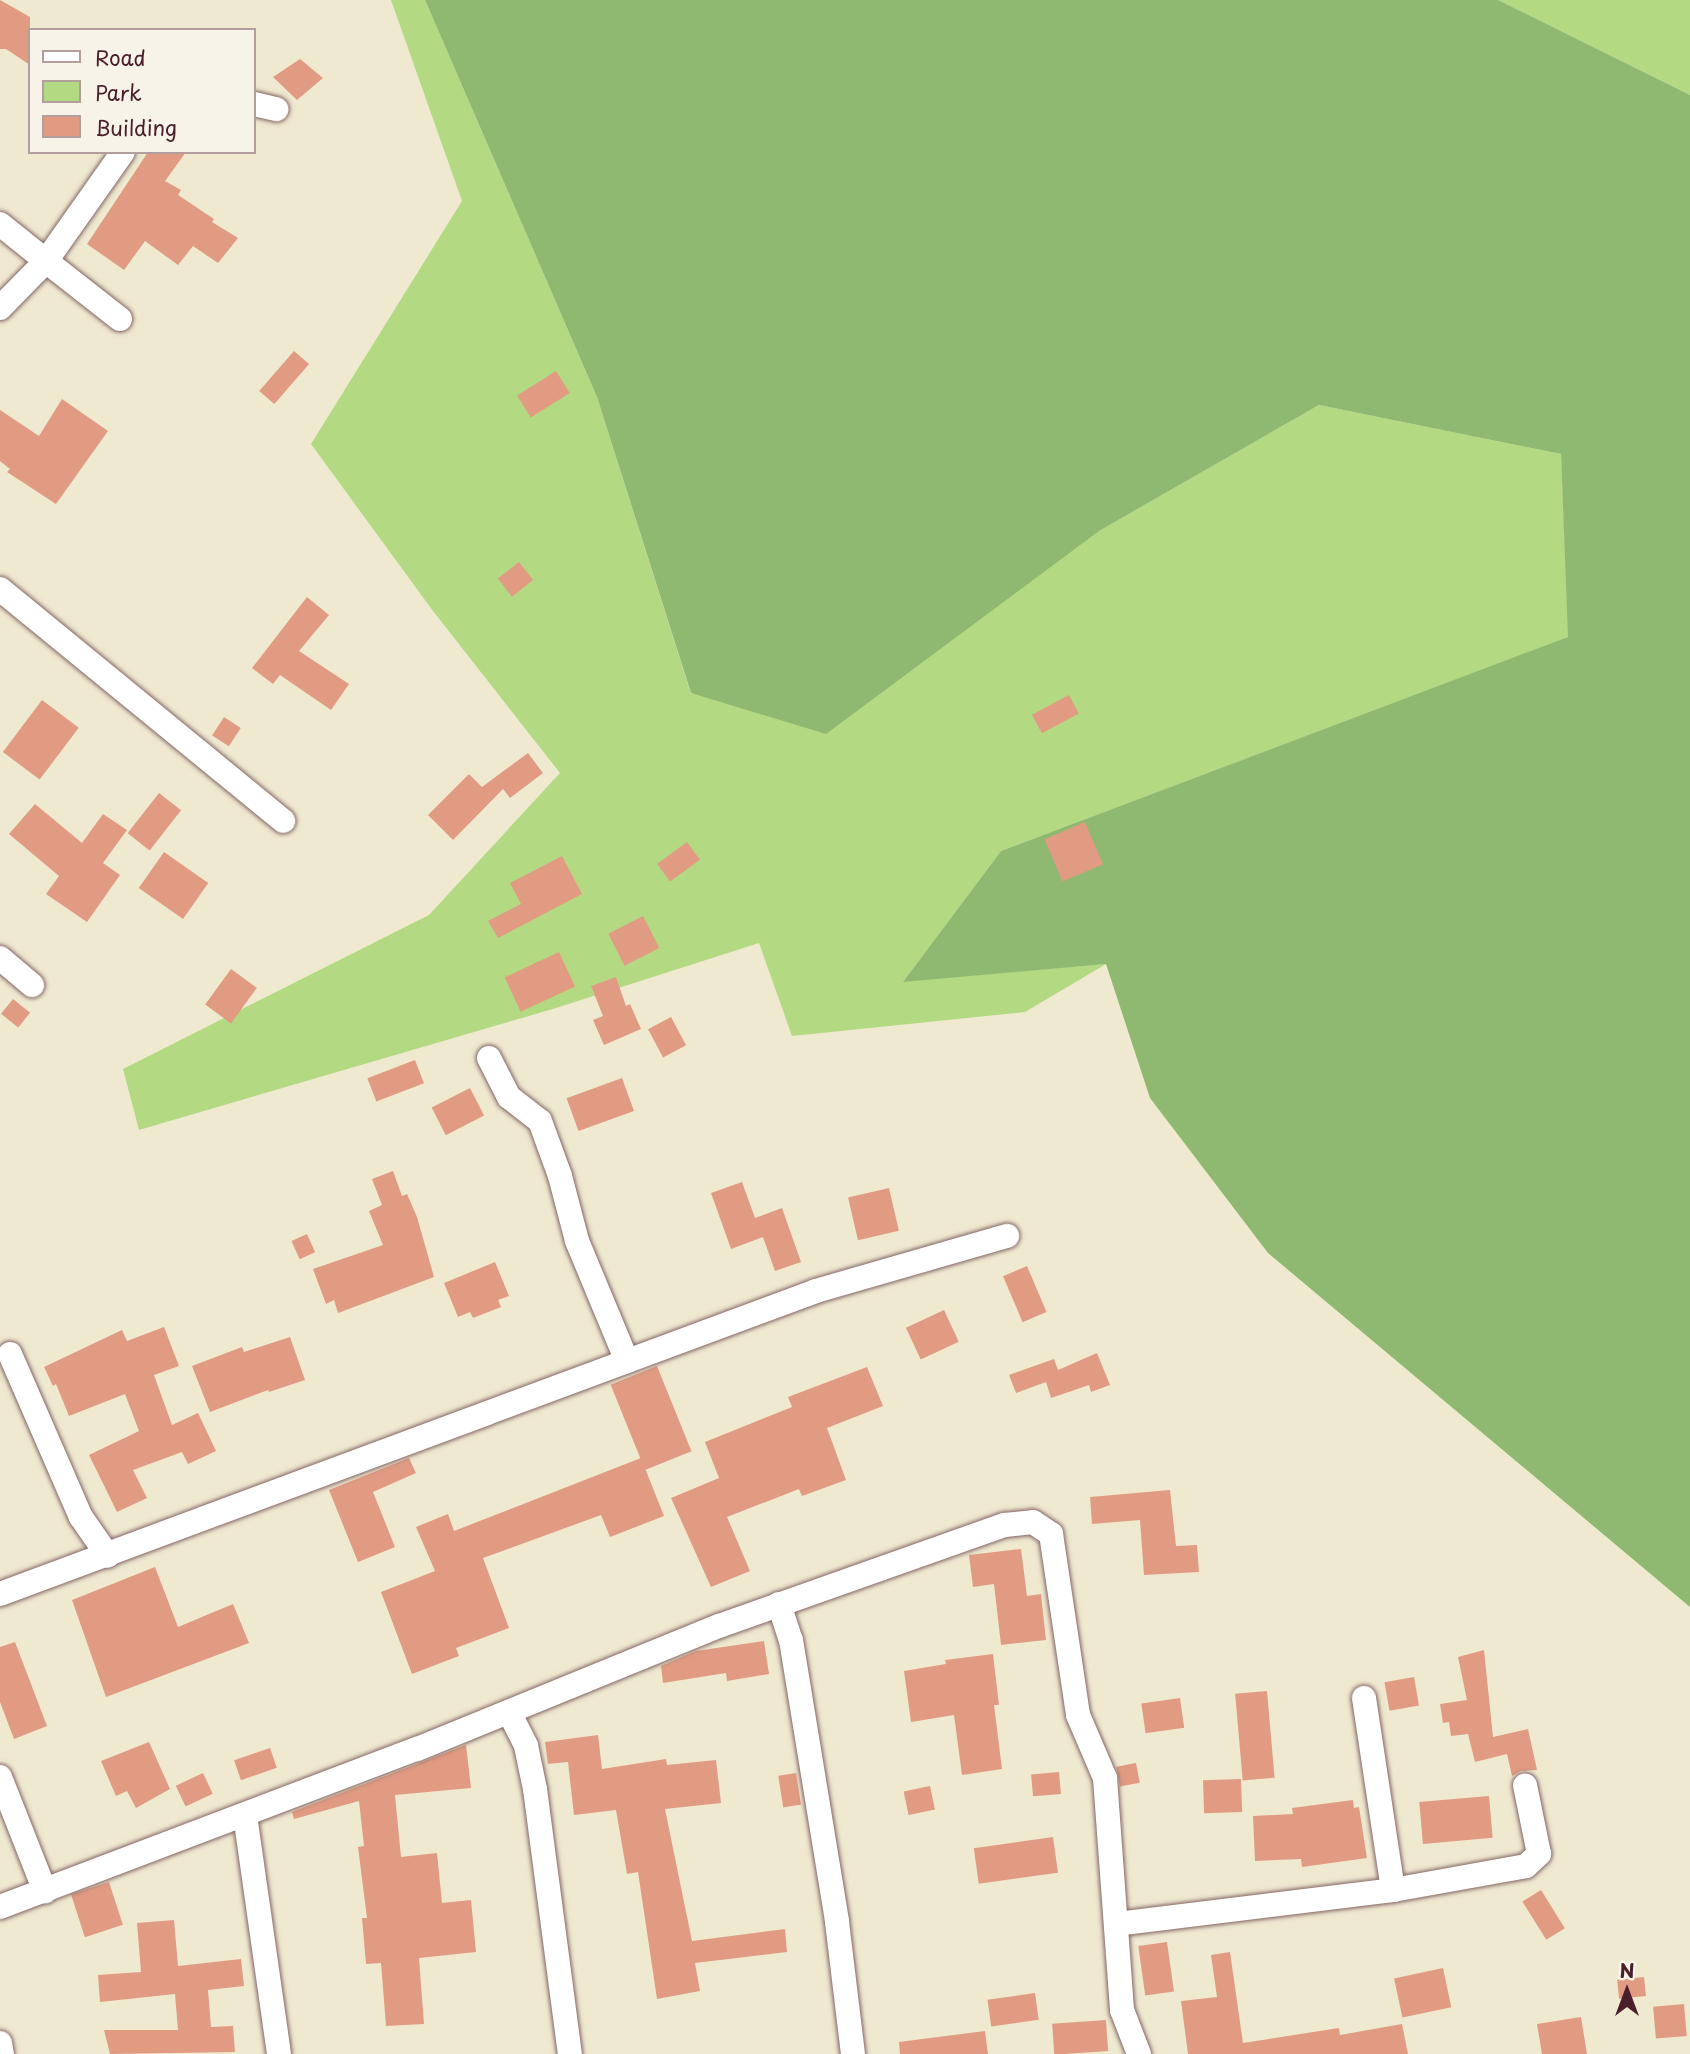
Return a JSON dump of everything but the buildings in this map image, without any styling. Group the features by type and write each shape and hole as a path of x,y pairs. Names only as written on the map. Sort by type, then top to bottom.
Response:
{"street":[{"path":"0,308 46,261 122,154"},
{"path":"0,224 120,319"},
{"path":"0,589 283,821"},
{"path":"0,958 32,985"},
{"path":"489,1058 509,1097 540,1121 560,1176 578,1241 627,1361"},
{"path":"0,1594 816,1291 1007,1236"},
{"path":"10,1354 81,1517 108,1556"},
{"path":"0,1907 509,1712 779,1604 1005,1525 1033,1522 1051,1534 1078,1715 1105,1778 1122,2010 1139,2054"},
{"path":"779,1604 791,1640 837,1922 853,2054"},
{"path":"1364,1698 1393,1890"},
{"path":"509,1712 526,1746 535,1790 570,2054"},
{"path":"0,1777 45,1891"},
{"path":"1117,1924 1393,1890 1526,1866 1539,1854 1525,1784"},
{"path":"244,1815 279,2054"},
{"path":"0,2043 2,2054"}],"green space":[{"path":"391,0 425,0 597,397 691,694 1099,531 1319,405 1561,454 1569,637 1001,851 904,981 1106,964 1025,1012 792,1036 759,943 556,1008 139,1130 123,1069 429,915 560,773 433,611 311,444 462,201"},
{"path":"425,0 1498,0 1690,95 1690,1607 1268,1253 1150,1098 1106,964 903,982 1001,851 1568,637 1561,454 1319,405 1099,531 826,734 691,693 597,397"},
{"path":"1498,0 1690,0 1690,95"}]}
